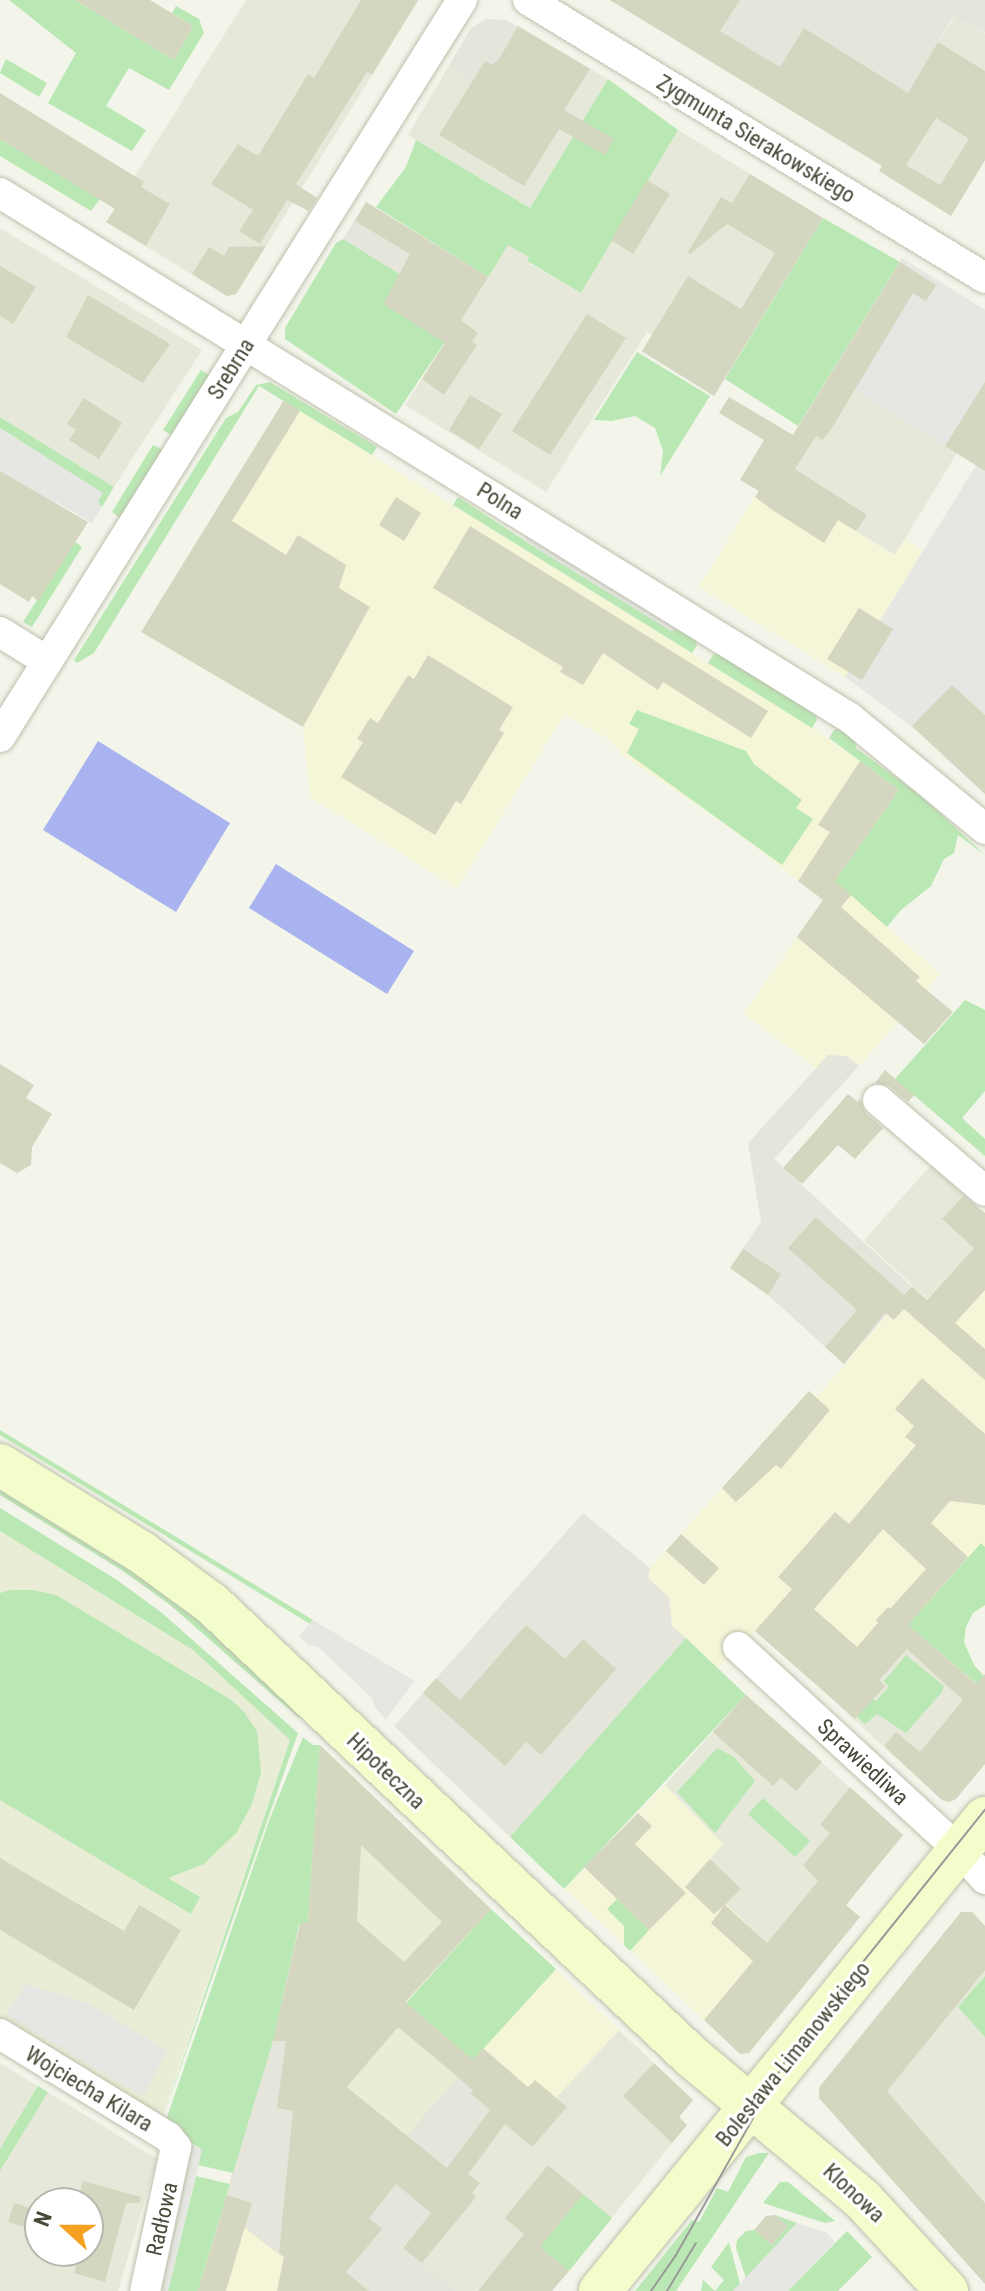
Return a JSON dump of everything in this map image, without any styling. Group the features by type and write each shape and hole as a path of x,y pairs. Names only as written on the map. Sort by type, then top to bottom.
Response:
{"street":[{"name":"Srebrna","path":"0,737 462,0"},
{"name":"Zygmunta Sierakowskiego","path":"528,0 985,278"},
{"name":"Polna","path":"0,193 850,718 985,829"},
{"path":"0,632 47,661"},
{"path":"878,1100 985,1191"},
{"name":"Hipoteczna","path":"0,1465 141,1552 212,1604 533,1910 751,2106"},
{"name":"Sprawiedliwa","path":"738,1647 972,1865"},
{"name":"Bolesława Limanowskiego","path":"600,2291 751,2106 972,1865 985,1818"},
{"name":"Wojciecha Kilara","path":"0,2034 168,2137 176,2147"},
{"name":"Klonowa","path":"751,2106 863,2200 947,2291"},
{"name":"Radłowa","path":"145,2291 176,2147"}],"shaded area":[{"path":"246,0 419,0 236,294 227,296 106,222"},
{"path":"610,0 985,0 985,33 953,17 926,62 882,166"},
{"path":"954,17 985,34 985,160 951,216 879,171 941,72 926,62"},
{"path":"486,19 506,20 545,42 508,102 448,67 471,28"},
{"path":"545,42 608,79 530,208 408,135 448,67 508,102"},
{"path":"678,130 823,218 714,396 642,352 652,335 647,332 546,492 405,405 508,244 530,258 527,262 581,293"},
{"path":"366,202 488,277 464,314 343,239"},
{"path":"0,228 202,350 114,487 0,417"},
{"path":"902,258 985,310 985,410 957,453 830,375"},
{"path":"830,375 957,453 895,555 767,477"},
{"path":"300,411 820,733 899,790 836,881 940,974 859,1066 847,1056 829,1055 817,1068 744,1014 823,900 733,830 622,755 609,739 564,715 457,888 310,797 303,727 157,642"},
{"path":"0,428 103,493 98,501 102,507 92,523 56,502 54,505 0,471"},
{"path":"985,451 985,794 911,726 845,677"},
{"path":"767,477 894,555 905,539 923,551 845,677 699,587"},
{"path":"523,529 684,628 671,631 526,542"},
{"path":"828,1055 847,1056 859,1066 774,1159 911,1286 844,1364 768,1295 730,1268 761,1222 748,1143"},
{"path":"931,1165 985,1213 985,1236 927,1299 864,1240"},
{"path":"985,1226 985,1547 980,1544 838,1704 755,1631 718,1668 672,1626 669,1597 648,1578 650,1568 809,1391 817,1397 912,1286 928,1299 984,1237"},
{"path":"583,1513 650,1568 648,1578 669,1597 672,1626 686,1638 510,1837 394,1726"},
{"path":"0,1531 193,1650 290,1740 162,2117 0,2019"},
{"path":"313,1620 415,1681 386,1719 376,1709 372,1698 318,1647 308,1645 299,1636"},
{"path":"908,1625 985,1691 942,1800 838,1705"},
{"path":"746,1695 903,1835 846,1905 860,1917 807,1982 695,1875 723,1844 665,1785"},
{"path":"320,1745 491,1909 406,2003 473,2060 407,2135 298,2047"},
{"path":"665,1785 723,1844 696,1875 807,1982 749,2053 740,2054 565,1889"},
{"path":"961,1912 972,1912 985,1926 985,2283 819,2098 819,2087"},
{"path":"308,1922 298,2048 406,2135 473,2060 518,2100 481,2153 403,2247 455,2291 326,2291 222,2210 300,1924"},
{"path":"556,1969 619,2030 538,2117 473,2060"},
{"path":"26,1984 87,2003 167,2050 143,2097 6,2015"},
{"path":"619,2030 693,2100 679,2117 687,2125 552,2291 455,2291 403,2248 481,2153 501,2121 538,2117"},
{"path":"0,2063 157,2159 118,2291 0,2291"},
{"path":"192,2144 202,2150 168,2291 156,2291"},
{"path":"222,2210 279,2253 326,2291 198,2291"},
{"path":"797,2223 826,2232 835,2242 788,2291 733,2291"}],"green space":[{"path":"9,0 75,0 174,60 193,26 172,13 176,6 199,19 204,33 169,90 129,68 106,106 146,130 132,151 48,103 76,53"},
{"path":"6,59 47,83 39,97 0,73"},
{"path":"608,79 678,130 581,293 527,261 529,257 508,245 488,277 376,207 406,167 416,140 530,208"},
{"path":"0,139 100,199 91,211 0,156"},
{"path":"823,218 900,262 798,426 725,379"},
{"path":"343,239 464,314 396,414 285,339 285,328 336,243"},
{"path":"637,352 710,396 660,476 663,451 655,428 635,416 612,421 594,420"},
{"path":"201,370 212,377 178,433 170,434 163,430"},
{"path":"270,382 377,447 372,455 259,386 94,653 77,663 74,660 226,418 238,412 256,385"},
{"path":"0,417 114,487 102,507 97,501 102,493 0,428"},
{"path":"153,445 165,451 120,518 112,512"},
{"path":"458,497 527,542 694,635 697,645 692,653 453,505"},
{"path":"74,541 82,547 32,627 23,622"},
{"path":"723,652 815,709 817,720 812,728 708,663 713,655"},
{"path":"637,710 746,751 754,764 802,800 796,808 813,819 782,865 627,753 639,729 629,724"},
{"path":"844,727 855,735 856,748 920,795 985,855 958,835 954,853 944,859 931,886 901,910 887,927 835,881 899,790 829,738 834,730"},
{"path":"965,1000 985,1010 985,1091 962,1118 985,1139 985,1156 895,1079"},
{"path":"0,1430 313,1620 310,1624 0,1435"},
{"path":"0,1483 157,1581 301,1709 299,1718 169,1604 123,1571 0,1495"},
{"path":"0,1508 117,1580 162,1613 298,1733 163,2118 290,1740 193,1650 0,1531"},
{"path":"981,1543 985,1547 985,1605 973,1613 966,1627 964,1642 974,1665 985,1677 985,1691 908,1625"},
{"path":"33,1590 56,1595 230,1699 257,1731 261,1772 252,1804 237,1832 204,1864 168,1878 200,1897 191,1914 0,1800 0,1593"},
{"path":"686,1638 746,1695 564,1889 510,1837"},
{"path":"906,1655 944,1686 942,1692 906,1733 877,1714 865,1724 855,1715 871,1699 876,1701 889,1687 884,1681"},
{"path":"303,1737 313,1745 320,1745 308,1922 299,1925 273,2041 233,2173 198,2165 201,2149 164,2126 270,1818"},
{"path":"717,1748 734,1757 755,1781 715,1833 677,1792"},
{"path":"763,1798 810,1841 795,1857 748,1814"},
{"path":"617,1899 649,1930 630,1951 624,1945 624,1926 607,1909"},
{"path":"491,1909 556,1969 473,2060 406,2003"},
{"path":"985,1976 985,2037 958,2007"},
{"path":"38,2086 48,2092 0,2171 0,2149"},
{"path":"769,2153 676,2291 635,2291 692,2220 699,2222 717,2188 728,2192 746,2157"},
{"path":"196,2176 230,2184 198,2291 168,2291"},
{"path":"780,2182 788,2182 835,2221 825,2223 763,2203"},
{"path":"583,2194 612,2218 569,2271 540,2247"},
{"path":"775,2215 797,2223 746,2278 736,2248 737,2240 746,2231 754,2230 772,2245 788,2226"},
{"path":"847,2231 872,2257 838,2291 788,2291"},
{"path":"729,2242 740,2284 733,2291 715,2291 724,2280 711,2267"},
{"path":"703,2280 715,2291 701,2291"}],"water":[{"path":"98,741 230,823 176,912 43,830"},
{"path":"276,864 414,951 387,994 249,908"}],"building":[{"path":"75,0 150,0 193,26 174,60"},
{"path":"361,0 418,0 372,75 367,72 296,184 317,198 309,211 287,200 260,244 239,231 253,210 211,184 238,144 258,156 308,74 314,78"},
{"path":"610,0 740,0 720,31 780,67 804,28 908,93 938,42 985,71 985,160 951,216 879,171 882,166","holes":["936,118 969,139 940,185 906,165"]},
{"path":"518,26 590,69 564,110 614,139 605,155 559,129 524,186 439,135 485,61 492,65 499,59"},
{"path":"0,93 144,182 141,187 170,204 146,246 106,222 115,209 0,139"},
{"path":"750,174 823,218 714,396 642,351 688,276 741,309 775,253 727,224 690,254 688,252 721,197 732,203"},
{"path":"647,180 670,194 633,254 611,240"},
{"path":"366,202 488,277 461,320 478,333 472,342 477,345 444,395 422,379 445,343 383,304 410,254 355,221"},
{"path":"266,246 236,294 227,296 192,274 209,247 224,256 229,247"},
{"path":"900,262 936,285 926,301 913,293 830,431 822,440 816,436 795,469 867,515 856,531 838,520 824,543 755,497 759,491 740,480 764,440 719,413 729,397 793,435"},
{"path":"0,266 36,287 13,324 0,316"},
{"path":"88,295 170,344 143,383 66,337"},
{"path":"587,314 626,338 550,455 512,431"},
{"path":"985,382 985,471 945,446"},
{"path":"470,395 502,414 479,449 449,430"},
{"path":"84,398 122,423 99,459 69,440 76,430 67,424"},
{"path":"284,400 300,411 232,521 286,555 298,535 346,565 339,588 370,607 303,727 141,632"},
{"path":"0,471 88,522 38,601 32,596 29,602 0,584"},
{"path":"396,497 421,513 404,541 379,525"},
{"path":"470,526 768,711 751,738 663,682 658,690 603,653 583,685 560,672 563,667 433,588"},
{"path":"859,608 893,629 862,680 827,659"},
{"path":"428,655 513,707 499,730 504,733 461,804 456,801 435,835 341,777 363,742 357,739 370,718 378,723 408,675 414,679"},
{"path":"952,685 985,715 985,794 912,726"},
{"path":"860,761 899,790 835,881 851,895 841,907 920,977 916,981 953,1012 924,1044 797,937 823,900 798,881 830,832 818,825"},
{"path":"0,1064 34,1085 26,1098 52,1114 32,1147 31,1165 17,1173 0,1163"},
{"path":"885,1070 914,1095 908,1102 889,1086 875,1083"},
{"path":"848,1094 858,1102 860,1099 866,1113 883,1128 855,1159 838,1145 802,1184 783,1168"},
{"path":"963,1196 985,1213 985,1290 955,1323 985,1349 985,1380 904,1309 894,1320 885,1313 844,1364 825,1347 857,1310 788,1248 816,1217 904,1295 912,1286 927,1300 974,1248 942,1219"},
{"path":"743,1249 781,1274 768,1295 730,1268"},
{"path":"922,1378 985,1434 985,1505 950,1501 931,1523 968,1557 908,1625 976,1684 985,1674 985,1764 956,1799 949,1802 942,1800 884,1746 896,1732 920,1752 963,1700 907,1649 879,1680 885,1686 855,1719 755,1631 792,1589 778,1577 835,1512 849,1524 916,1445 905,1437 914,1426 895,1409","holes":["883,1529 926,1569 876,1620 878,1623 857,1647 814,1609"]},
{"path":"809,1391 830,1410 781,1469 776,1465 736,1502 722,1488"},
{"path":"681,1534 719,1568 704,1585 666,1551"},
{"path":"526,1625 565,1659 583,1639 616,1669 541,1755 526,1742 505,1766 423,1693 436,1678 460,1700"},
{"path":"746,1695 822,1762 796,1791 781,1778 773,1786 713,1732"},
{"path":"320,1745 491,1909 405,2002 473,2060 483,2048 528,2087 535,2080 567,2107 532,2147 505,2124 468,2174 480,2183 472,2193 476,2197 422,2263 403,2248 431,2213 396,2184 369,2218 382,2229 346,2272 369,2291 277,2291 284,2256 279,2253 293,2111 277,2108 286,2041 273,2041 300,1924 308,1922","holes":["361,1845 442,1922 404,1962 357,1921","398,2027 473,2090 470,2093 490,2110 447,2168 347,2087"]},
{"path":"850,1787 903,1835 846,1905 860,1917 749,2053 740,2054 704,2020 753,1961 711,1923 724,1906 714,1914 685,1887 710,1859 741,1889 725,1905 767,1943 818,1881 803,1865 830,1833 820,1825"},
{"path":"638,1813 652,1826 635,1844 686,1893 649,1930 584,1867"},
{"path":"0,1858 124,1931 139,1905 181,1930 134,2010 0,1930"},
{"path":"961,1912 972,1912 985,1926 985,1970 887,2091 985,2203 985,2284 819,2098 819,2088"},
{"path":"654,2063 693,2100 679,2117 687,2125 672,2143 623,2096"},
{"path":"548,2165 583,2194 540,2247 569,2271 552,2291 478,2291 524,2234 505,2218"},
{"path":"83,2181 141,2197 140,2203 126,2203 105,2282 74,2273 76,2267 104,2267 104,2187 81,2187"},
{"path":"227,2195 252,2203 226,2291 198,2291"},
{"path":"14,2203 24,2206 24,2226 8,2222"},
{"path":"775,2215 788,2226 772,2245 754,2230 766,2216"}],"tram line":[{"path":"651,2291 676,2255 790,2053 985,1810"},
{"path":"667,2291 696,2243"}]}
